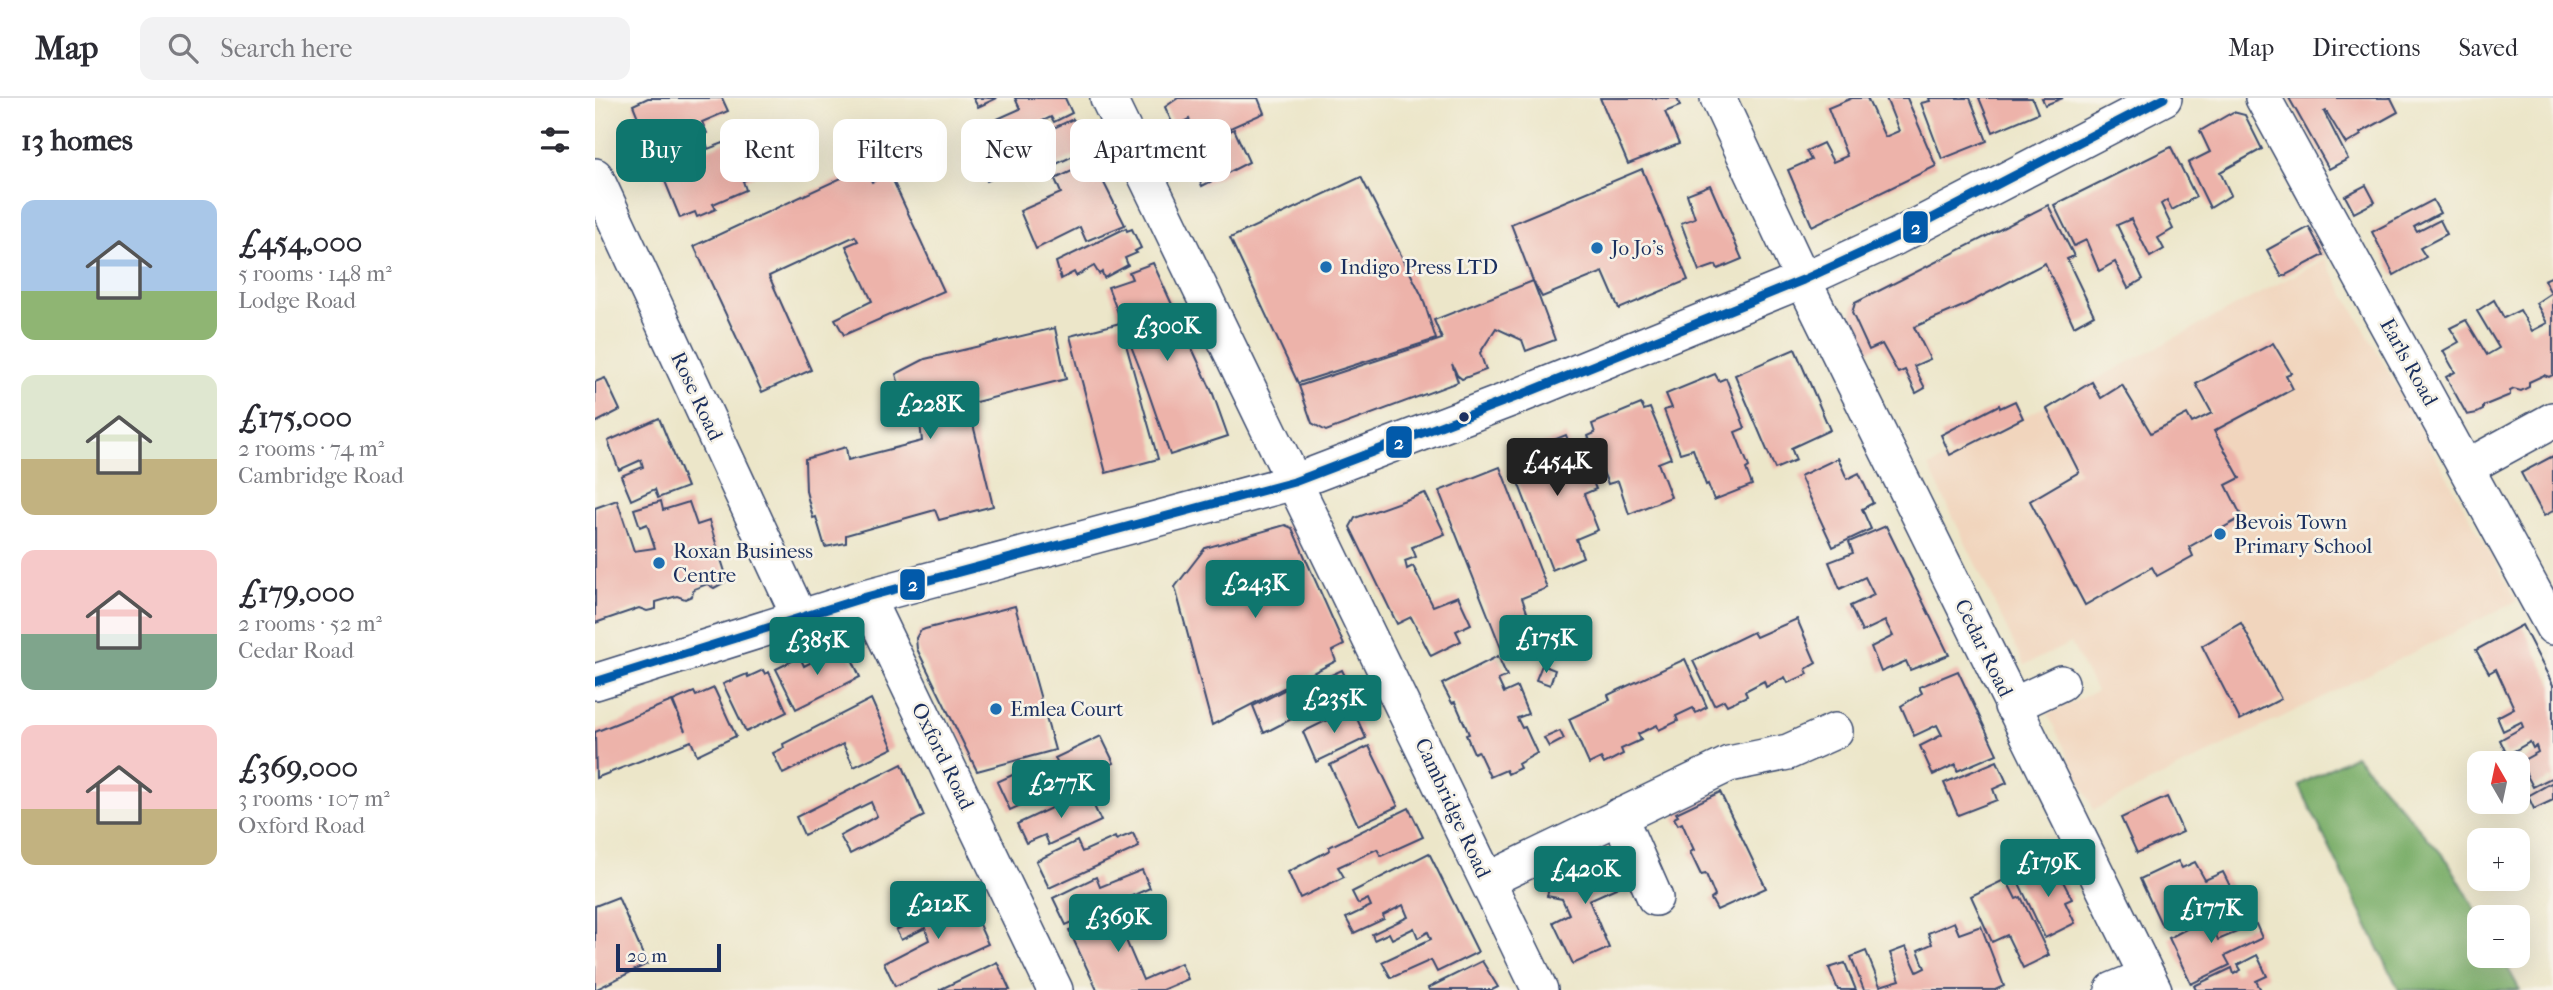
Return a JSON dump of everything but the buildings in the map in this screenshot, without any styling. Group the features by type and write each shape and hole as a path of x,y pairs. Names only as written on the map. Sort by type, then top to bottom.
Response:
{"street":[{"name":"Cambridge Road","path":"1108,98 1540,990"},
{"name":"Cedar Road","path":"1718,98 1803,280 2150,983"},
{"path":"595,682 799,616 1294,482 1521,395 1803,280 1896,237 2164,98"},
{"name":"Earls Road","path":"2263,98 2553,626"},
{"name":"Rose Road","path":"595,176 799,616"},
{"path":"2467,467 2553,420"},
{"name":"Oxford Road","path":"866,597 1055,990"},
{"name":"Cedar Road","path":"2013,706 2061,682"},
{"path":"1487,880 1729,764 1788,752 1835,731"},
{"path":"1619,816 1655,898"},
{"path":"2113,990 2150,983"}],"shaded area":[{"name":"Bevois Town Primary School","path":"2325,259 2517,601 2094,810 2048,714 2096,691 2071,643 2024,665 1929,467"}],"green space":[{"path":"2355,755 2448,861 2473,905 2467,905 2467,968 2508,968 2520,990 2399,990 2299,785"}],"transit line":[{"name":"2","path":"595,682 866,597 1294,482 1521,395 1803,280 1896,237 2164,98"}],"place":[{"name":"Jo Jo's","path":"1597,248"},
{"name":"Indigo Press LTD","path":"1326,267"},
{"name":"Bevois Town Primary School","path":"2220,534"},
{"name":"Roxan Business Centre","path":"659,563"},
{"name":"Emlea Court","path":"996,709"}]}
